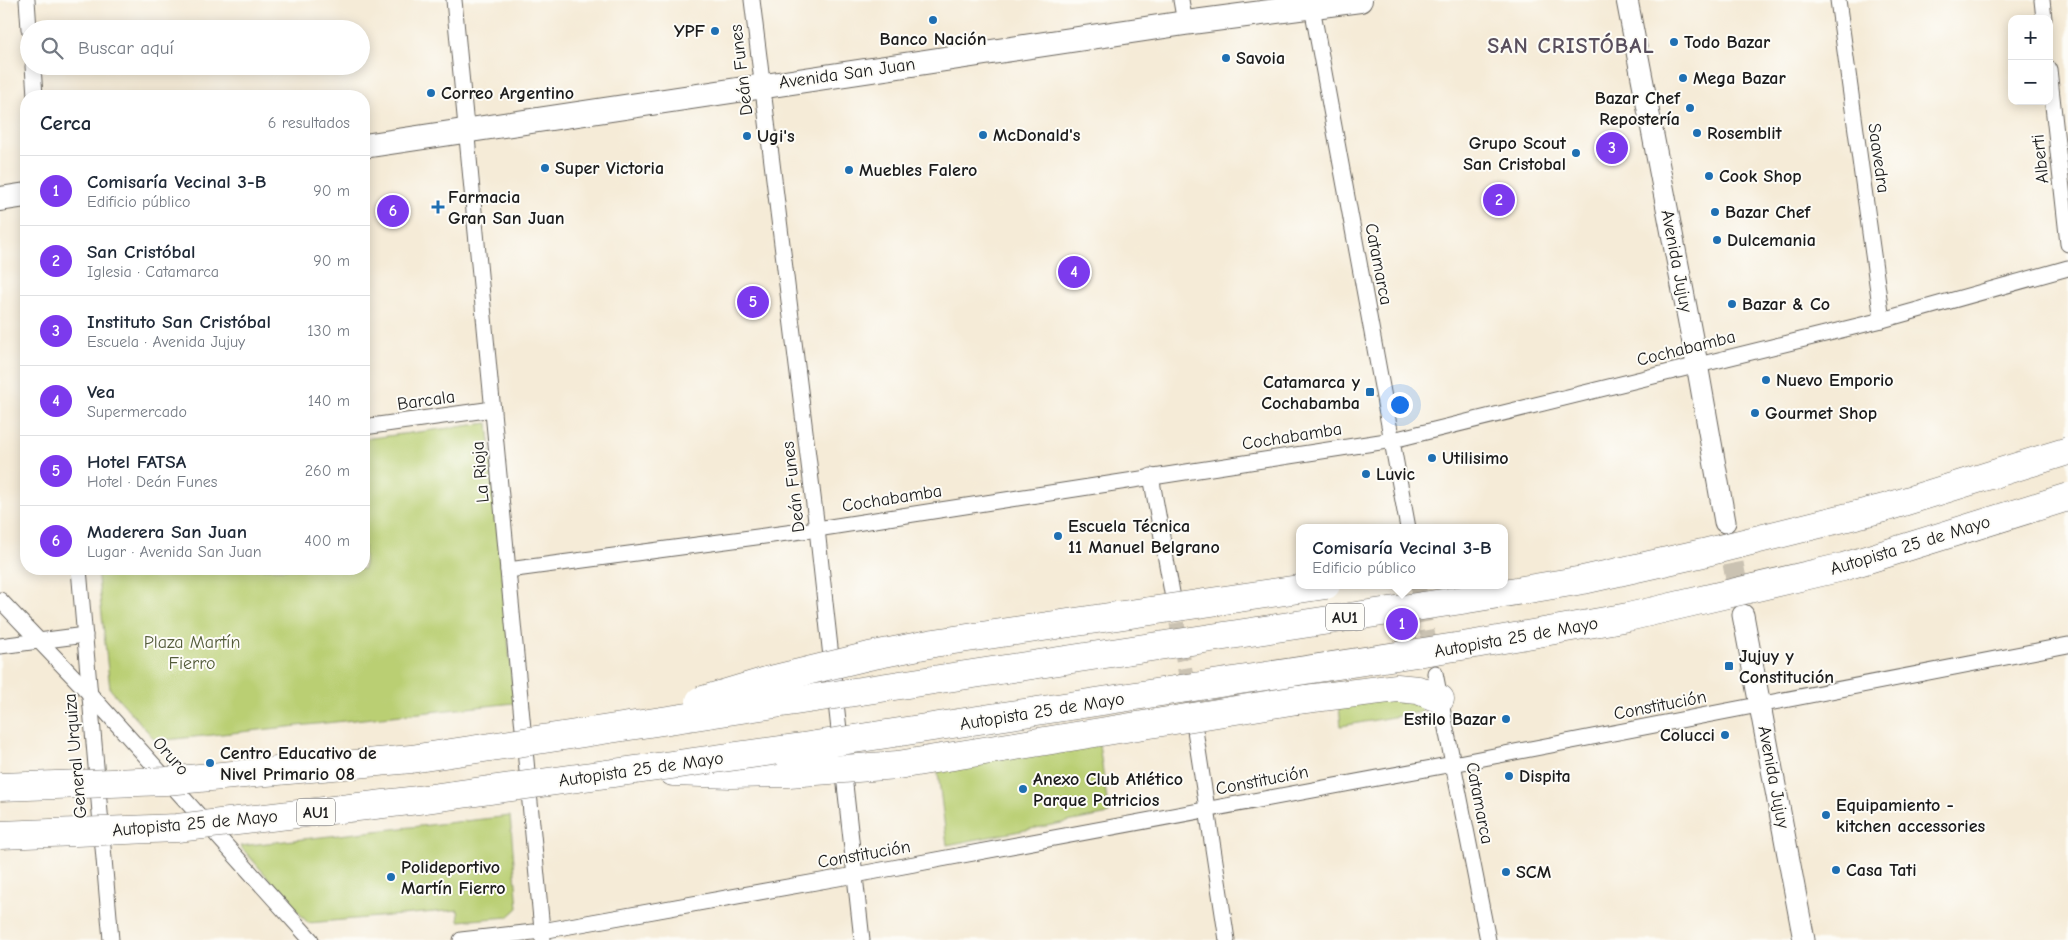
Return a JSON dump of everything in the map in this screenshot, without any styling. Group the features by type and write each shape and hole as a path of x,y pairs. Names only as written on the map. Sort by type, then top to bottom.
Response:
{"highway":[{"name":"AU1","path":"0,787 166,781 411,759 1583,580 1703,554 1884,508 2068,451"},
{"name":"Autopista 25 de Mayo","path":"0,835 177,828 418,800 802,747 1475,644 1628,617 1843,567 2068,497"},
{"path":"610,728 770,680 869,656 934,643 1299,589"},
{"path":"631,770 757,774 898,765 1297,700 1397,688 1418,690 1438,686"}],"main road":[{"name":"Avenida San Juan","path":"370,145 1185,23 1360,0"},
{"name":"Avenida Jujuy","path":"1627,0 1726,522"},
{"path":"0,199 20,196"},
{"name":"Avenida Jujuy","path":"1743,615 1804,940"}],"street":[{"path":"27,0 28,20"},
{"name":"La Rioja","path":"454,0 543,936"},
{"name":"Deán Funes","path":"752,0 817,529 862,940"},
{"path":"1181,0 1185,23"},
{"name":"Saavedra","path":"1838,0 1882,320"},
{"path":"2042,0 2044,15"},
{"name":"Catamarca","path":"1312,7 1407,524"},
{"path":"34,75 35,90"},
{"name":"Alberti","path":"2053,105 2068,244"},
{"name":"Cochabamba","path":"508,570 817,529 1393,440 1882,320 2068,268"},
{"name":"Barcala","path":"370,426 493,410"},
{"path":"1151,476 1173,598"},
{"name":"General Urquiza","path":"80,575 111,940"},
{"name":"Oruro","path":"0,600 89,694 311,940"},
{"path":"0,646 85,635"},
{"name":"Constitución","path":"461,940 543,936 1453,764 2068,645"},
{"name":"Catamarca","path":"1438,686 1488,940"},
{"path":"1195,730 1227,940"}],"green space":[{"name":"Plaza Martín Fierro","path":"488,423 514,703 156,741 110,689 98,575 370,575 370,438"},
{"path":"1395,695 1421,703 1422,712 1341,726 1339,706"},
{"name":"Anexo Club Atlético Parque Patricios","path":"1099,744 1109,814 947,845 937,765"},
{"name":"Polideportivo Martín Fierro","path":"510,816 518,908 508,917 459,921 458,910 308,923 240,846"}],"tunnel":[{"path":"1727,532 1741,605"},
{"path":"1419,589 1432,657"},
{"path":"1173,600 1194,723"}],"place":[{"name":"Banco Nación","path":"933,20"},
{"name":"YPF","path":"715,31"},
{"name":"Todo Bazar","path":"1674,42"},
{"name":"Savoia","path":"1226,58"},
{"name":"Mega Bazar","path":"1683,78"},
{"name":"Correo Argentino","path":"431,93"},
{"name":"Bazar Chef Repostería","path":"1690,108"},
{"name":"Rosemblit","path":"1697,133"},
{"name":"McDonald's","path":"983,135"},
{"name":"Ugi's","path":"747,136"},
{"name":"Instituto San Cristóbal","path":"1612,148"},
{"name":"Grupo Scout San Cristobal","path":"1576,153"},
{"name":"Super Victoria","path":"545,168"},
{"name":"Muebles Falero","path":"849,170"},
{"name":"Cook Shop","path":"1709,176"},
{"name":"San Cristóbal","path":"1499,200"},
{"name":"Farmacia Gran San Juan","path":"438,207"},
{"name":"Maderera San Juan","path":"393,211"},
{"name":"Bazar Chef","path":"1715,212"},
{"name":"Dulcemania","path":"1717,240"},
{"name":"Vea","path":"1074,272"},
{"name":"Hotel FATSA","path":"753,302"},
{"name":"Bazar & Co","path":"1732,304"},
{"name":"Nuevo Emporio","path":"1766,380"},
{"name":"Catamarca y Cochabamba","path":"1370,392"},
{"name":"Gourmet Shop","path":"1755,413"},
{"name":"Utilisimo","path":"1432,458"},
{"name":"Luvic","path":"1366,474"},
{"name":"Escuela Técnica 11 Manuel Belgrano","path":"1058,536"},
{"name":"Comisaría Vecinal 3-B","path":"1402,624"},
{"name":"Jujuy y Constitución","path":"1729,666"},
{"name":"Estilo Bazar","path":"1506,719"},
{"name":"Colucci","path":"1725,735"},
{"name":"Centro Educativo de Nivel Primario 08","path":"210,763"},
{"name":"Dispita","path":"1509,776"},
{"name":"Anexo Club Atlético Parque Patricios","path":"1023,789"},
{"name":"Equipamiento - kitchen accessories","path":"1826,815"},
{"name":"Casa Tati","path":"1836,870"},
{"name":"SCM","path":"1506,872"},
{"name":"Polideportivo Martín Fierro","path":"391,877"}],"district":[{"name":"SAN CRISTÓBAL","path":"1571,45"}]}
